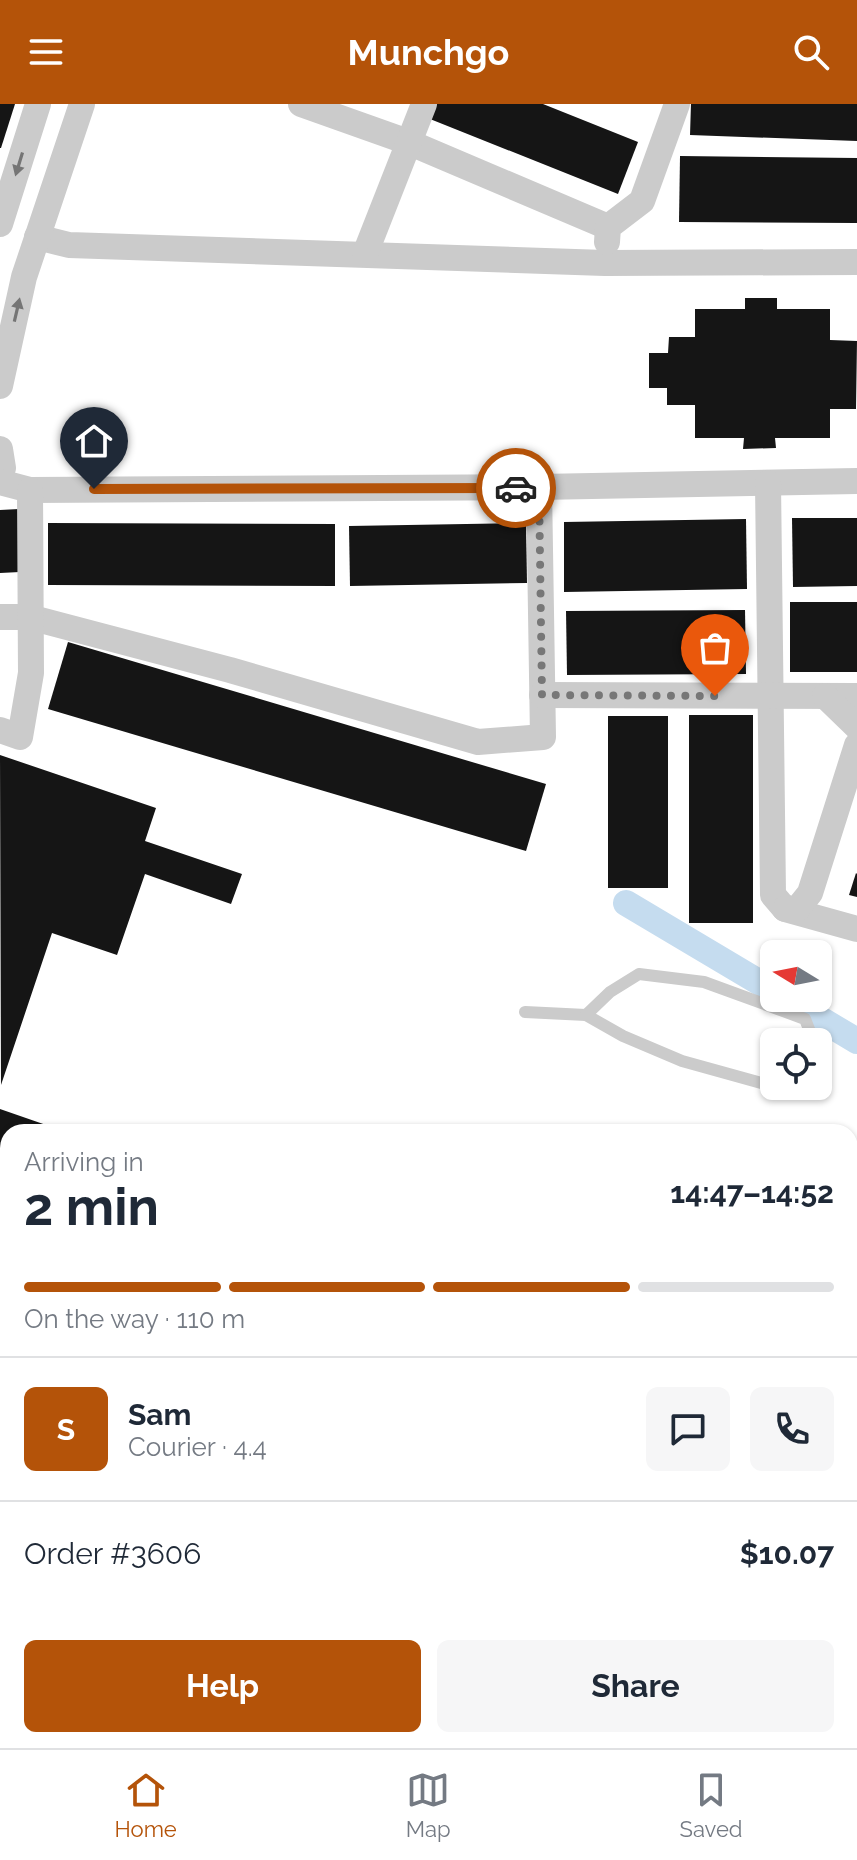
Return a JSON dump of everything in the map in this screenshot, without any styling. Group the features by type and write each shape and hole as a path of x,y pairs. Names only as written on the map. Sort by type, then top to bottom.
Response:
{"street":[{"path":"0,224 38,104"},
{"path":"0,386 24,277 82,104"},
{"path":"301,104 408,142 608,227"},
{"path":"365,254 424,104"},
{"path":"605,263 608,227 642,201 677,104"},
{"path":"37,237 69,245 605,263 857,262"},
{"path":"0,449 3,468 0,480 30,490 539,487 857,481"},
{"path":"768,483 773,895 785,909 857,929"},
{"path":"0,617 29,617 230,670 478,742 543,737 539,487"},
{"path":"0,730 20,737 31,673 30,490"},
{"path":"542,695 857,696"},
{"path":"825,696 857,727"},
{"path":"785,909 798,908 810,893 857,745"}],"lane":[{"path":"586,1015 610,992 639,974 704,982 805,1019 809,1028"},
{"path":"525,1012 586,1015 623,1036 682,1061 760,1083"}],"building":[{"path":"0,104 15,104 1,148 0,148"},
{"path":"430,104 543,104 638,142 618,194 425,117"},
{"path":"691,104 857,104 857,141 690,135"},
{"path":"680,156 857,158 857,223 679,222"},
{"path":"745,298 777,298 777,309 830,309 830,340 857,341 856,409 830,409 830,438 775,438 776,448 743,449 744,438 695,438 695,405 667,405 667,388 649,388 649,353 668,353 669,337 695,337 695,309 745,309"},
{"path":"19,509 20,572 0,573 0,510"},
{"path":"792,518 857,518 857,586 793,587"},
{"path":"746,519 747,589 564,592 564,522"},
{"path":"48,523 335,524 335,586 48,585"},
{"path":"526,523 527,583 350,586 349,526"},
{"path":"790,602 857,602 857,672 790,672"},
{"path":"745,610 746,674 567,675 566,611"},
{"path":"68,642 546,784 526,851 48,709"},
{"path":"689,715 753,715 753,923 689,923"},
{"path":"608,716 668,716 668,888 608,888"},
{"path":"0,755 156,808 145,841 242,874 231,904 145,874 117,955 52,933 1,1085"},
{"path":"857,874 857,897 849,895"},
{"path":"0,1109 43,1124 0,1124"}],"waterway":[{"path":"626,903 760,983"},
{"path":"808,1012 857,1041"}],"way so far":[{"path":"516,488 539,487 542,695 715,696"}],"route":[{"path":"94,489 516,488"}]}
